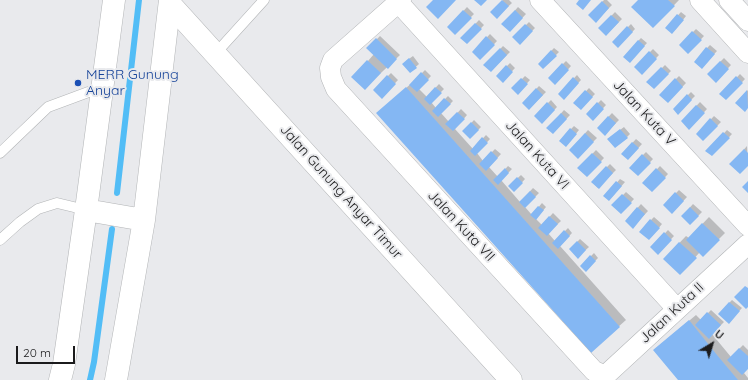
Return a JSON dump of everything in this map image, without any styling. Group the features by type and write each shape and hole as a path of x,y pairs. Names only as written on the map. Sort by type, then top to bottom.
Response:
{"main road":[{"path":"60,380 64,364 86,210 114,0"},
{"path":"116,380 144,220 170,2"},
{"name":"Jalan Gunung Anyar Timur","path":"170,2 511,380"},
{"path":"86,210 144,220"}],"street":[{"name":"Jalan Kuta V","path":"540,0 748,226"},
{"path":"700,0 748,53"},
{"path":"729,0 748,21"},
{"name":"Jalan Kuta VII","path":"399,1 333,60 330,68 331,77 336,89 594,371"},
{"name":"Jalan Kuta VI","path":"399,1 677,309"},
{"name":"Jalan Kuta II","path":"594,371 600,374 606,374 748,244"}],"lane":[{"path":"216,53 264,0"},
{"path":"0,153 48,107 102,87"},
{"path":"0,240 20,222 38,209 57,203 86,210"}],"building":[{"path":"433,0 456,0 438,19 426,7"},
{"path":"474,0 487,0 481,6"},
{"path":"502,0 509,6 497,19 490,12"},
{"path":"579,0 591,0 583,10 576,4"},
{"path":"638,0 668,0 675,6 653,28 631,7"},
{"path":"602,1 609,8 596,23 588,15"},
{"path":"463,10 472,18 455,35 447,27"},
{"path":"515,10 523,18 510,32 501,24"},
{"path":"677,14 684,20 672,34 665,28"},
{"path":"611,15 619,22 606,36 598,28"},
{"path":"475,23 482,29 467,44 460,38"},
{"path":"525,24 533,31 520,45 512,37"},
{"path":"627,26 633,32 618,48 612,42"},
{"path":"692,31 702,40 688,54 679,45"},
{"path":"486,36 495,45 480,60 472,52"},
{"path":"376,38 397,59 388,69 366,48"},
{"path":"638,40 645,46 630,63 623,57"},
{"path":"706,47 715,54 702,69 694,62"},
{"path":"500,48 507,55 491,72 483,65"},
{"path":"551,50 557,56 543,69 538,64"},
{"path":"649,51 657,59 642,75 634,67"},
{"path":"409,58 417,68 410,73 402,64"},
{"path":"367,60 381,73 365,90 351,77"},
{"path":"720,61 729,69 716,83 707,74"},
{"path":"562,63 569,70 555,85 548,78"},
{"path":"506,65 513,72 503,83 496,76"},
{"path":"661,67 669,74 654,89 646,82"},
{"path":"421,72 429,80 417,92 409,85"},
{"path":"387,75 396,84 382,99 373,90"},
{"path":"736,76 743,83 726,100 719,94"},
{"path":"573,77 579,83 564,100 558,94"},
{"path":"521,78 528,84 518,95 511,88"},
{"path":"675,78 683,87 668,103 659,95"},
{"path":"406,87 620,327 591,353 376,113"},
{"path":"435,87 442,93 430,105 424,99"},
{"path":"536,88 543,95 529,110 522,103"},
{"path":"585,90 593,97 581,110 573,103"},
{"path":"747,90 748,108 745,112 735,103"},
{"path":"687,94 692,100 678,115 673,109"},
{"path":"444,98 451,104 438,117 432,111"},
{"path":"547,102 555,110 542,124 534,116"},
{"path":"597,102 604,109 593,121 586,114"},
{"path":"696,105 705,113 689,130 681,121"},
{"path":"457,112 465,119 453,131 445,124"},
{"path":"561,113 567,119 553,134 546,128"},
{"path":"608,116 616,123 605,136 597,128"},
{"path":"710,118 718,126 703,141 696,134"},
{"path":"471,122 479,130 470,139 462,131"},
{"path":"570,128 577,134 566,147 559,141"},
{"path":"620,129 628,138 615,148 607,139"},
{"path":"723,132 730,138 712,156 705,151"},
{"path":"585,133 594,142 578,159 569,150"},
{"path":"482,137 488,143 475,156 470,151"},
{"path":"632,142 639,148 628,160 621,154"},
{"path":"744,149 748,153 748,166 740,174 729,164"},
{"path":"491,151 498,158 486,171 479,164"},
{"path":"592,153 602,162 587,177 577,168"},
{"path":"642,154 651,163 638,176 629,168"},
{"path":"606,166 613,173 599,189 591,182"},
{"path":"505,168 509,173 498,185 493,180"},
{"path":"656,168 666,178 652,192 642,183"},
{"path":"517,177 523,183 514,192 508,186"},
{"path":"616,181 622,186 609,201 603,196"},
{"path":"748,181 748,193 742,187"},
{"path":"530,191 536,197 525,208 519,202"},
{"path":"675,192 684,201 672,214 663,205"},
{"path":"622,194 632,203 621,214 611,205"},
{"path":"538,206 544,210 536,220 530,215"},
{"path":"637,207 645,214 633,229 625,221"},
{"path":"690,207 699,216 690,225 681,216"},
{"path":"549,216 558,224 547,236 538,228"},
{"path":"650,219 660,228 649,240 639,232"},
{"path":"702,223 720,240 703,257 686,240"},
{"path":"564,230 570,236 558,249 552,243"},
{"path":"664,232 672,240 658,255 650,247"},
{"path":"577,241 586,250 578,259 569,249"},
{"path":"679,242 697,258 680,275 663,259"},
{"path":"590,255 596,261 586,272 580,266"},
{"path":"745,286 748,288 748,307 746,309 734,297"},
{"path":"729,302 740,311 729,324 718,314"},
{"path":"707,312 721,325 709,339 695,325"},
{"path":"689,320 738,380 678,380 653,350"},
{"path":"739,348 748,356 748,369 742,375 727,360"}],"waterway":[{"path":"117,193 139,0"},
{"path":"90,380 94,362 112,229"}],"place":[{"name":"MERR Gunung Anyar","path":"78,83"}]}
